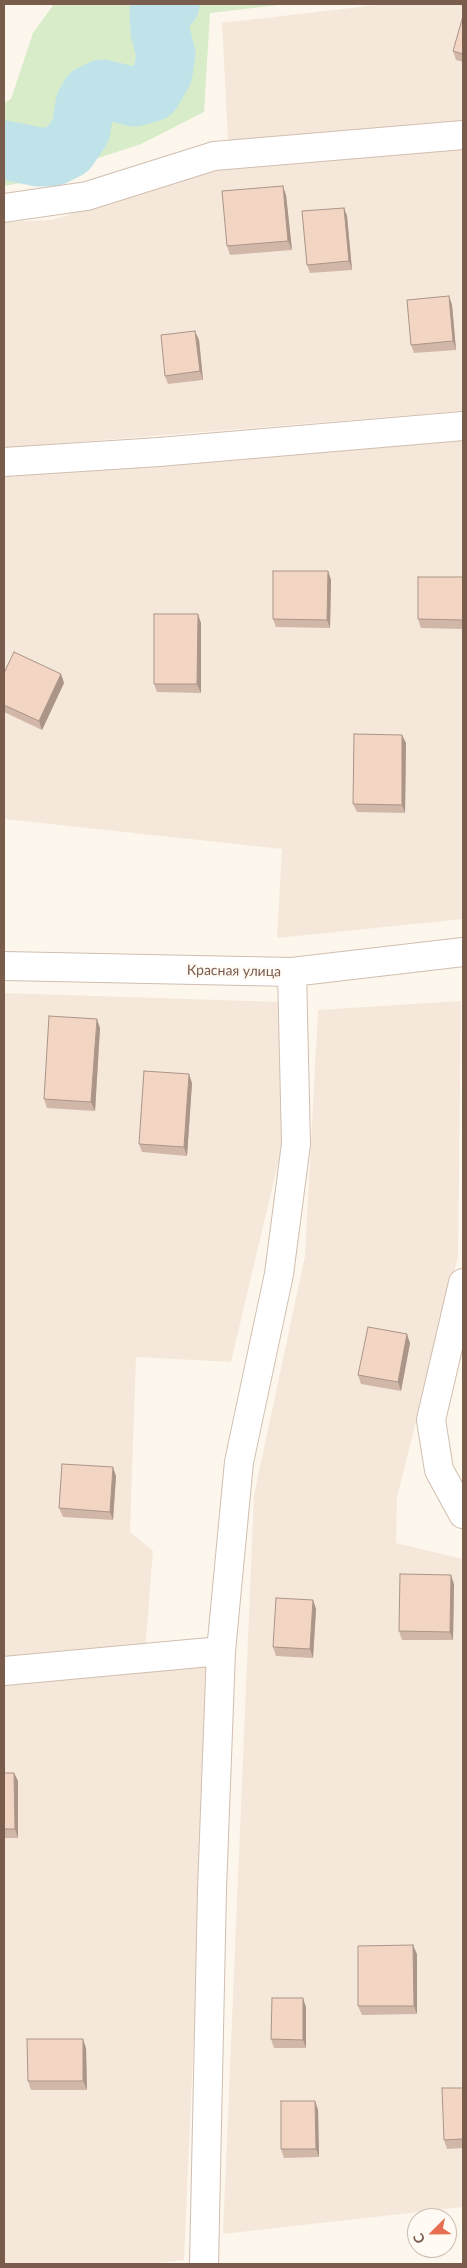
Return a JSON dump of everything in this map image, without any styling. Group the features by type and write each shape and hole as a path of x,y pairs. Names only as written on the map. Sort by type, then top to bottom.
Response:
{"street":[{"path":"4,208 87,196 214,156 463,135"},
{"path":"4,462 159,452 463,426"},
{"name":"Красная улица","path":"4,966 292,972 463,952"},
{"path":"204,2264 212,1890 221,1651 239,1462 279,1274 296,1144 292,972"},
{"path":"463,1283 431,1420 439,1470 463,1514"},
{"path":"4,1671 221,1651"}],"shaded area":[{"path":"385,4 463,4 463,411 4,448 4,222 52,220 229,163 222,23"},
{"path":"463,441 463,919 277,938 282,849 4,819 4,467"},
{"path":"4,993 281,1002 283,1142 231,1362 136,1357 130,1532 153,1551 144,1666 210,1666 184,2260 148,2264 4,2264"},
{"path":"461,1001 458,1257 397,1497 396,1543 463,1559 463,2207 407,2208 407,2213 223,2234 254,1495 305,1256 318,1010"}],"green space":[{"path":"54,4 287,4 210,13 204,112 141,144 26,182 4,186 4,103 11,99 33,33"}],"building":[{"path":"463,16 463,54 453,51"},
{"path":"283,186 288,241 227,246 222,191"},
{"path":"344,208 349,261 307,265 302,211"},
{"path":"449,296 453,341 411,345 407,300"},
{"path":"195,331 200,371 165,376 161,335"},
{"path":"273,571 328,571 327,620 273,619"},
{"path":"418,577 463,577 463,620 418,619"},
{"path":"154,614 198,614 197,684 154,684"},
{"path":"14,652 61,674 39,721 4,705 4,673"},
{"path":"354,734 402,735 402,805 353,804"},
{"path":"49,1016 97,1019 91,1102 44,1099"},
{"path":"144,1071 189,1074 184,1147 139,1144"},
{"path":"368,1327 407,1334 398,1382 358,1375"},
{"path":"62,1464 113,1467 110,1512 59,1508"},
{"path":"400,1574 451,1575 450,1632 399,1631"},
{"path":"276,1598 313,1600 310,1649 273,1647"},
{"path":"4,1773 14,1773 15,1829 4,1829"},
{"path":"413,1945 414,2006 358,2006 358,1946"},
{"path":"272,1998 303,1998 303,2040 271,2039"},
{"path":"27,2039 83,2039 83,2081 28,2081"},
{"path":"442,2088 463,2088 463,2139 444,2140"},
{"path":"281,2101 315,2101 316,2149 281,2149"}],"waterway":[{"path":"4,150 39,157 52,157 68,149 81,130 85,104 90,95 102,89 135,97 152,92 163,73 166,54 160,31 159,14 170,4"}]}
